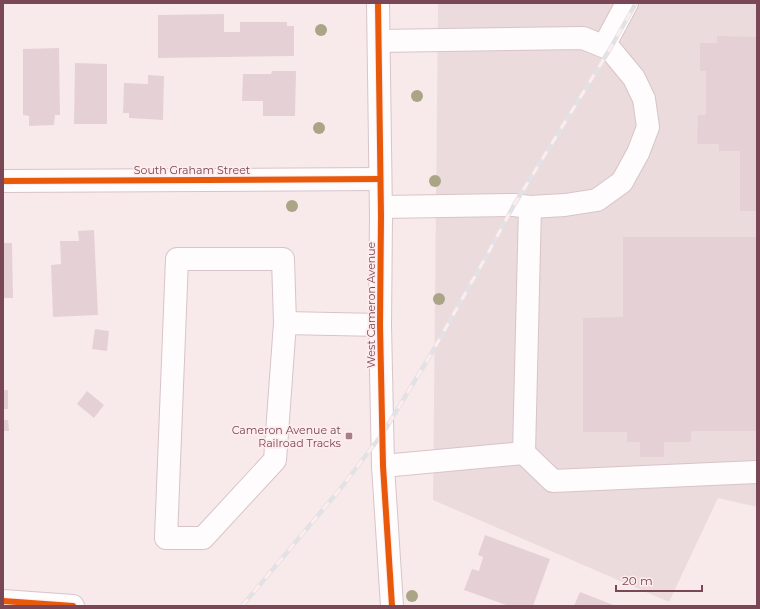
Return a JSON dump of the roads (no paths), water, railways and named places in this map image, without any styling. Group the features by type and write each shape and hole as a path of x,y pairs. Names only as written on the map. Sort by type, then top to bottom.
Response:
{"street":[{"name":"West Cameron Avenue","path":"378,3 381,206 380,325 383,466 392,606"},
{"path":"604,46 627,3"},
{"path":"378,41 583,38 610,49 634,78 644,99 648,127 638,153 622,182 597,200 565,206 530,207 514,205 381,206"},
{"name":"South Graham Street","path":"3,181 380,179"},
{"path":"530,207 524,453 553,481 757,472"},
{"path":"177,259 283,259 285,323 275,460 203,538 166,538 177,259"},
{"path":"285,323 380,325"},
{"path":"383,466 524,453"},
{"path":"3,601 73,606"}],"railway":[{"path":"242,606 341,488 383,433 431,354 514,205 610,49 636,3"}],"place":[{"name":"Cameron Avenue at Railroad Tracks","path":"349,436"}]}
